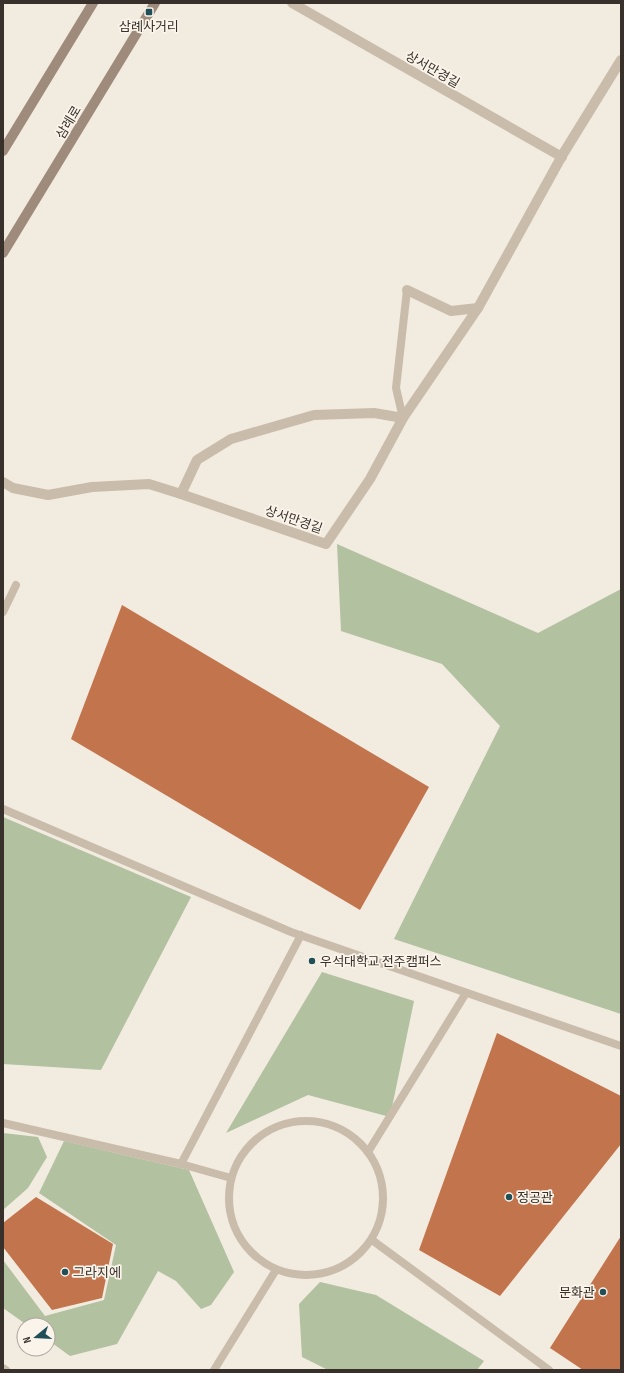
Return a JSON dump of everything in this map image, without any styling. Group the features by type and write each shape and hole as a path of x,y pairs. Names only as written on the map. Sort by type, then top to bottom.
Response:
{"street":[{"path":"3,151 94,3"},
{"name":"삼례로","path":"3,253 155,3"},
{"name":"상서만경길","path":"292,3 562,157"},
{"name":"상서만경길","path":"3,482 13,488 48,495 92,487 148,484 326,544 370,479 403,418 478,308 562,157 621,60"},
{"path":"407,290 451,311 478,308"},
{"path":"181,494 197,460 231,439 314,415 374,412 403,418"}],"lane":[{"path":"403,418 396,388 407,290"},
{"path":"3,612 16,585"},
{"path":"3,809 291,932 621,1046"},
{"path":"181,1164 301,935"},
{"path":"368,1152 466,993"},
{"path":"316,1121 340,1128 360,1142 368,1152 375,1163 383,1189 382,1216 372,1240 357,1257 339,1269 329,1273 302,1276 276,1270 257,1258 242,1242 236,1232 230,1211 229,1200 231,1178 235,1166 241,1156 258,1137 279,1125 292,1122 316,1121"},
{"path":"3,1123 181,1164 231,1178"},
{"path":"372,1240 549,1370"},
{"path":"214,1370 276,1270"}],"green space":[{"path":"337,544 538,633 621,589 621,1014 394,939 500,726 442,664 341,631"},
{"path":"3,817 191,897 101,1070 3,1064"},
{"path":"322,972 414,1001 390,1117 308,1095 226,1133"},
{"path":"3,1133 38,1137 47,1157 28,1188 3,1210"},
{"path":"64,1141 189,1170 234,1272 211,1305 201,1309 176,1281 158,1271 117,1344 70,1356 56,1346 56,1317 16,1317 3,1308 3,1260 45,1316 104,1300 116,1245 39,1193"},
{"path":"320,1282 376,1295 484,1361 477,1370 328,1370 302,1357 299,1304"}],"building":[{"path":"122,605 429,787 360,910 71,739"},
{"name":"정공관","path":"497,1033 621,1096 621,1144 500,1296 419,1250"},
{"name":"그라지에","path":"36,1197 113,1244 102,1298 52,1310 3,1247 3,1223"},
{"name":"문화관","path":"621,1236 621,1370 583,1370 550,1348"}],"place":[{"name":"삼례사거리","path":"149,12"},
{"name":"우석대학교 전주캠퍼스","path":"312,961"},
{"name":"정공관","path":"509,1197"},
{"name":"그라지에","path":"65,1272"},
{"name":"문화관","path":"603,1292"}]}
